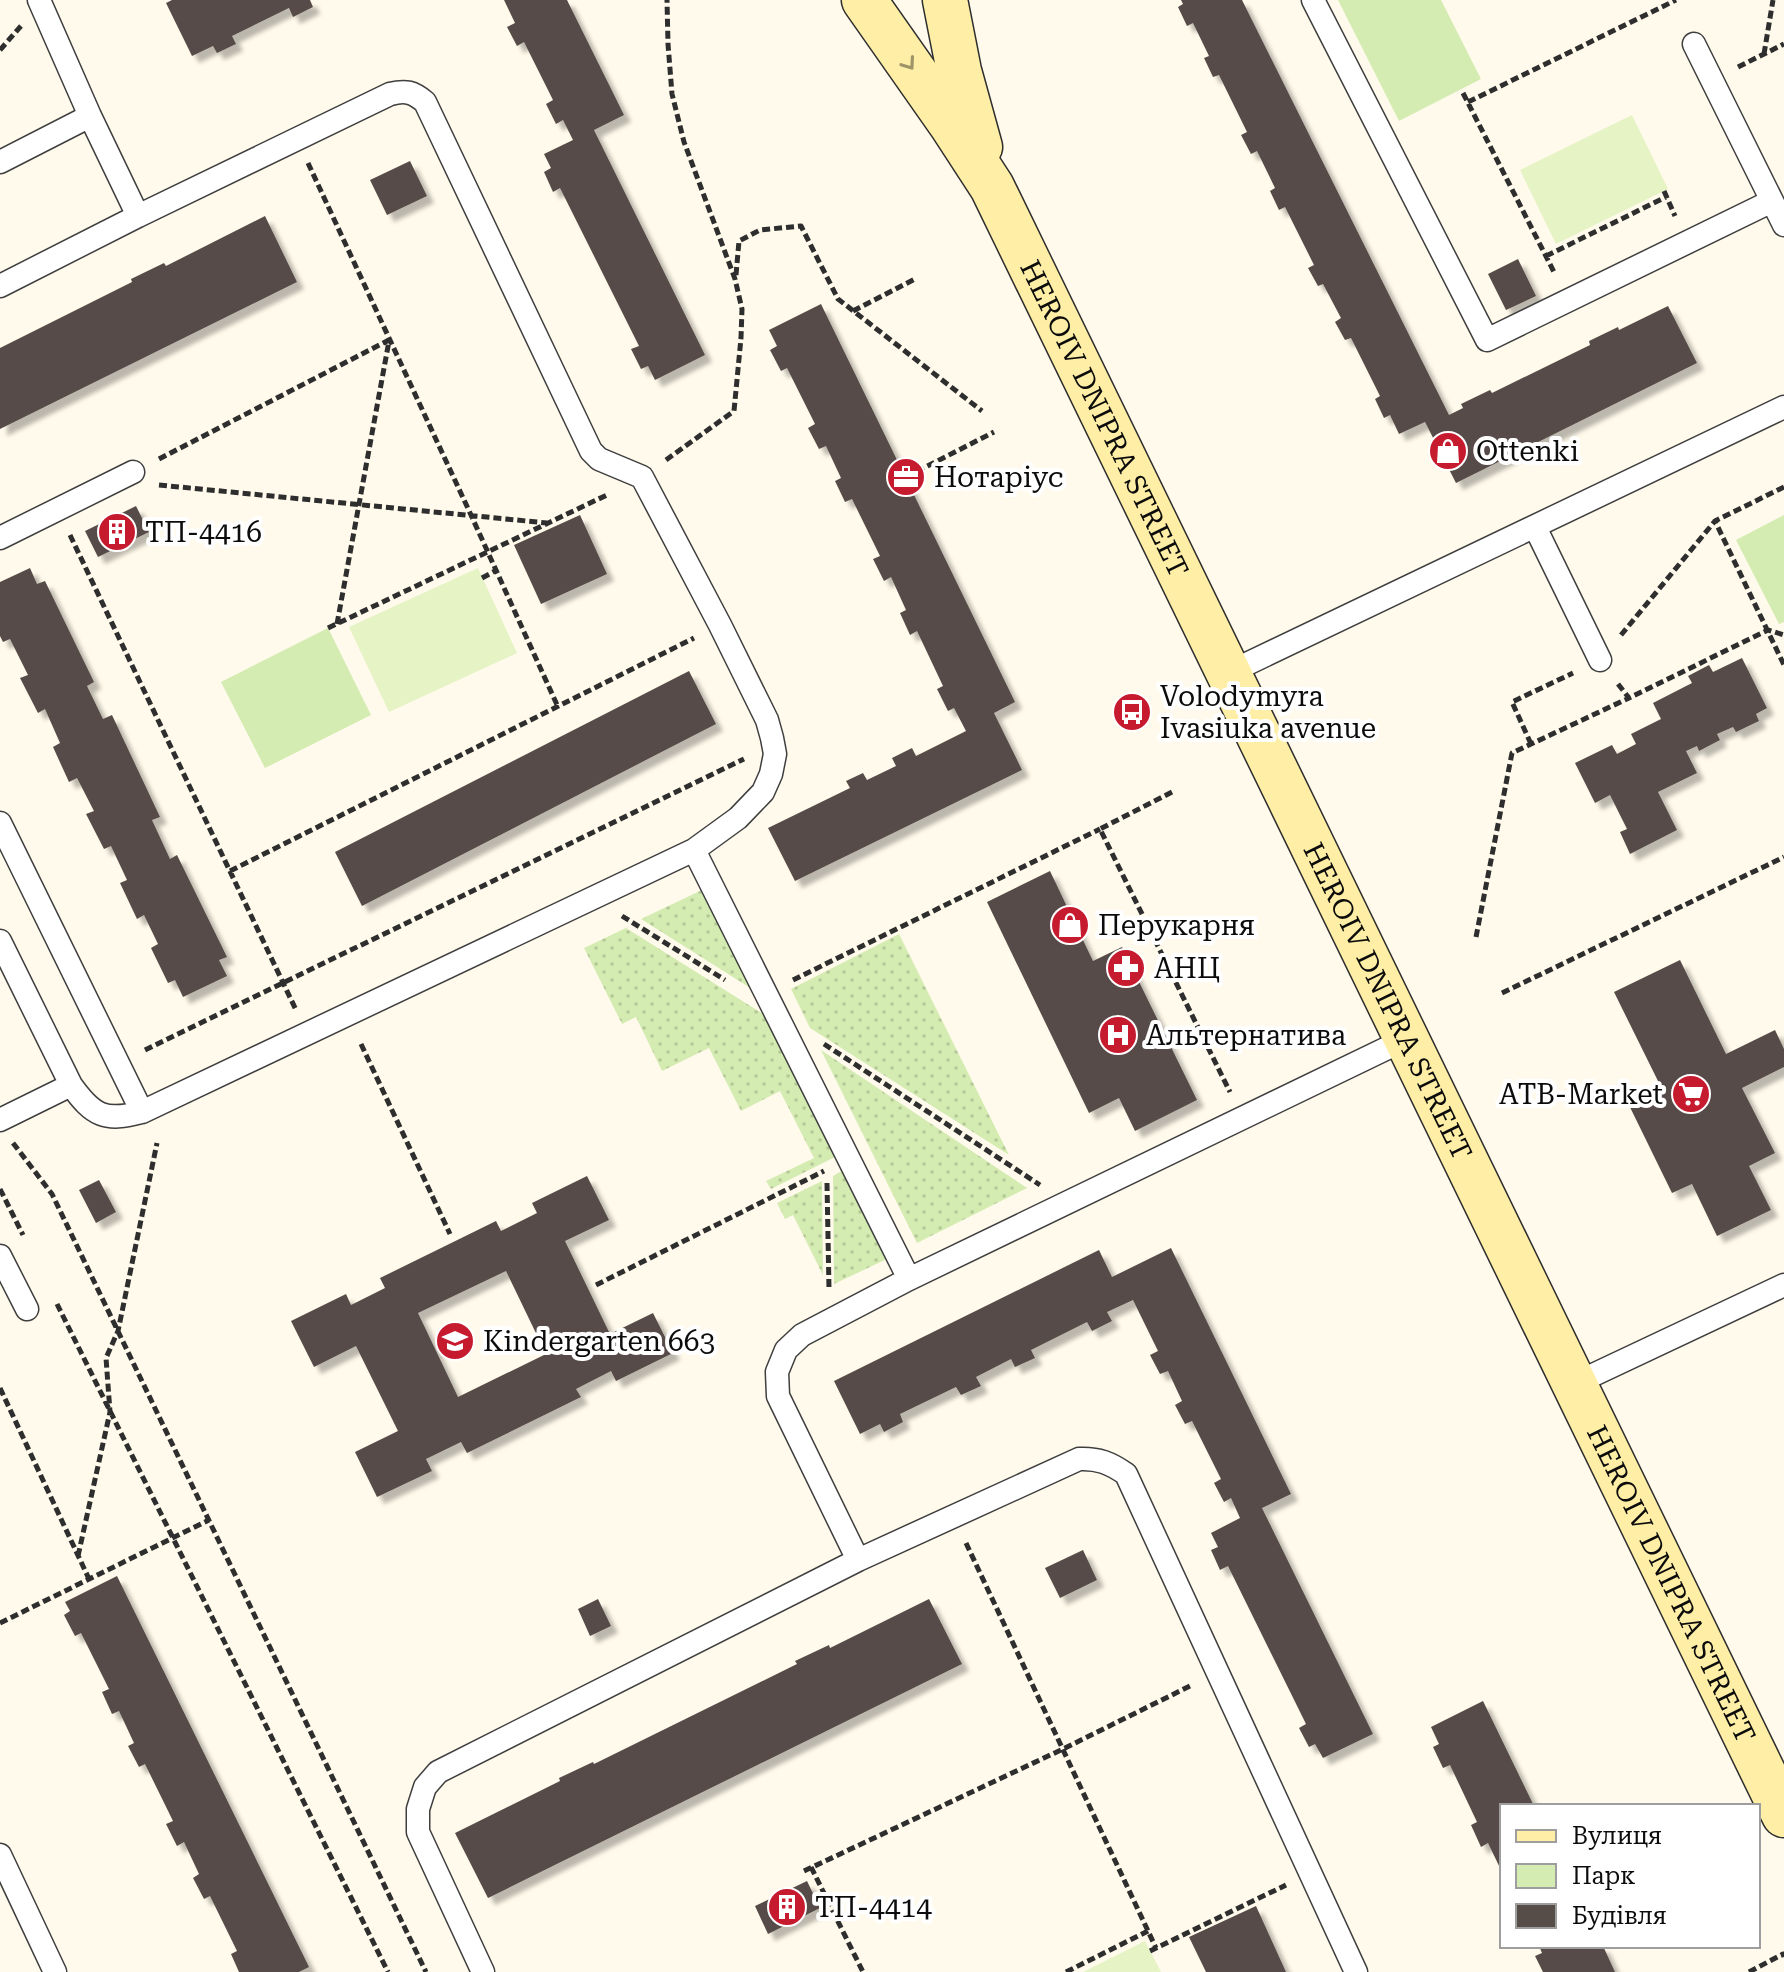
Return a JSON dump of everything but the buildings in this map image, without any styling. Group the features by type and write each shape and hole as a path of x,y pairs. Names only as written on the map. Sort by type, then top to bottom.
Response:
{"main road":[{"name":"HEROIV DNIPRA STREET","path":"864,0 992,187 1784,1815"},
{"name":"HEROIV DNIPRA STREET","path":"945,0 959,71 992,187"}],"lane":[{"path":"39,0 138,216"},
{"path":"1313,0 1487,340 1772,201"},
{"path":"1694,44 1784,225"},
{"path":"0,286 390,94 403,91 414,93 425,102 591,451 599,459 642,477 767,720 775,754 763,792 738,818 694,850 142,1112 122,1117 102,1116 84,1103 71,1085 0,941"},
{"path":"0,162 90,116"},
{"path":"1228,673 1784,407"},
{"path":"0,538 133,472"},
{"path":"1535,527 1600,660"},
{"path":"0,823 142,1112"},
{"path":"694,850 909,1279"},
{"path":"858,1560 778,1396 777,1372 786,1350 802,1335 909,1279 1406,1039"},
{"path":"4,1128 71,1085"},
{"path":"0,1256 27,1309"},
{"path":"1574,1384 1784,1285"},
{"path":"483,1972 418,1832 418,1809 425,1787 438,1772 858,1560 1079,1459 1112,1464 1126,1474 1356,1972"},
{"path":"0,1855 55,1972"}],"path":[{"path":"328,628 642,477 734,411 742,309 735,279 698,183 672,94 667,0"},
{"path":"1468,102 1676,0"},
{"path":"1764,55 1773,0"},
{"path":"1712,80 1784,44"},
{"path":"1463,93 1568,300"},
{"path":"297,138 558,707"},
{"path":"1546,256 1666,197"},
{"path":"735,279 739,241 760,230 801,226 838,299 982,411"},
{"path":"853,311 917,278"},
{"path":"133,472 389,340"},
{"path":"337,624 389,340"},
{"path":"906,477 994,432"},
{"path":"155,485 548,523"},
{"path":"1531,744 1512,702 1600,660 1715,521 1784,487"},
{"path":"58,510 307,1032"},
{"path":"1715,521 1784,665"},
{"path":"482,578 495,571"},
{"path":"230,871 720,625"},
{"path":"1476,937 1512,753 1768,630 1784,635"},
{"path":"1600,660 1629,698"},
{"path":"118,1063 773,744"},
{"path":"771,1002 1172,792"},
{"path":"1100,829 1242,1118"},
{"path":"1502,993 1784,857"},
{"path":"622,916 755,999 771,1002 1049,1191"},
{"path":"361,1044 450,1234"},
{"path":"4,1128 52,1194 426,1972"},
{"path":"78,1556 110,1412 106,1358 118,1331 157,1143"},
{"path":"596,1285 827,1169 829,1321"},
{"path":"0,1189 28,1245"},
{"path":"55,1300 388,1972"},
{"path":"0,1388 89,1579"},
{"path":"953,1517 1148,1931 1153,1949 1311,1873"},
{"path":"0,1623 209,1520"},
{"path":"804,1871 1063,1749 1217,1672"},
{"path":"811,1867 863,1972"},
{"path":"1066,1972 1148,1931"},
{"path":"1749,1972 1783,1954 1784,1957"}],"green space":[{"path":"1338,0 1441,0 1481,79 1399,121"},
{"path":"1632,115 1668,189 1556,244 1520,170"},
{"path":"1784,515 1784,622 1779,624 1736,540"},
{"path":"478,568 517,653 389,712 349,627"},
{"path":"328,628 371,715 265,768 221,682"},
{"path":"704,889 755,991 641,919"},
{"path":"626,928 771,1019 839,1155 771,1189 766,1181 814,1158 780,1091 741,1111 709,1048 662,1071 636,1017 622,1024 584,948"},
{"path":"899,934 1009,1155 810,1028 791,989"},
{"path":"821,1050 1027,1188 917,1243"},
{"path":"845,1169 889,1258 834,1284 833,1176"},
{"path":"822,1181 823,1275 793,1215 785,1219 777,1203"},
{"path":"1145,1941 1161,1972 1083,1972"}],"place":[{"name":"Ottenki","path":"1448,451"},
{"name":"Нотаріус","path":"906,477"},
{"name":"ТП-4416","path":"117,532"},
{"name":"Volodymyra Ivasiuka avenue","path":"1132,712"},
{"name":"Перукарня","path":"1070,925"},
{"name":"АНЦ","path":"1126,968"},
{"name":"Альтернатива","path":"1118,1035"},
{"name":"ATB-Market","path":"1691,1094"},
{"name":"Kindergarten 663","path":"455,1341"},
{"name":"ТП-4414","path":"787,1907"}]}
